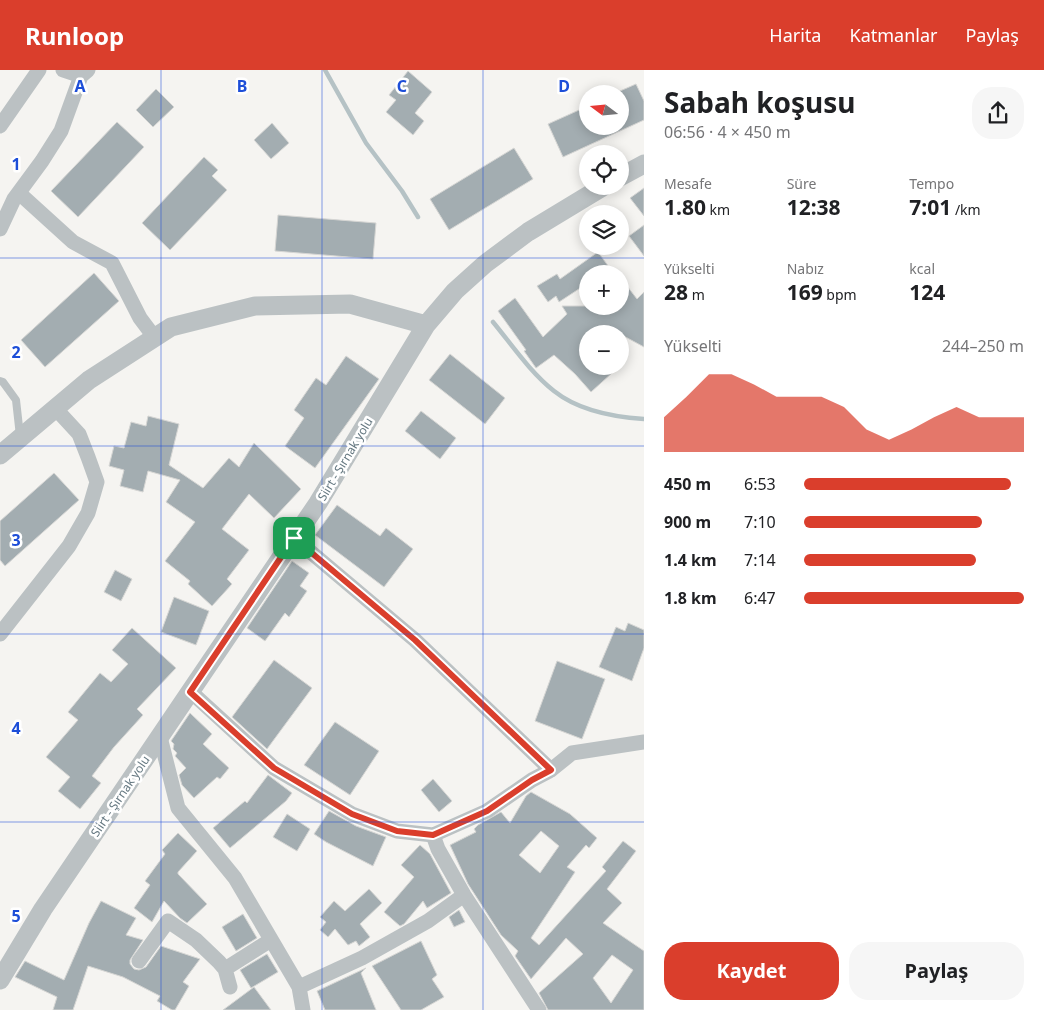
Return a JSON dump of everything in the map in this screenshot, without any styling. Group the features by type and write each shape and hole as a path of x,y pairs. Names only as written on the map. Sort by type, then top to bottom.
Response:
{"street":[{"path":"0,126 39,70"},
{"path":"0,229 19,193 42,162 61,131 84,73 63,70"},
{"path":"629,172 644,164"},
{"path":"19,193 73,242 112,263 140,318 155,338"},
{"name":"Siirt - Şırnak yolu","path":"0,980 43,909 318,503 426,325 455,291 485,264 528,232 589,195"},
{"path":"0,455 20,436 89,380 171,327 255,306 350,304 426,325"},
{"path":"0,634 69,546 88,513 96,482 88,456 78,434 54,408"},
{"path":"294,538 415,640 551,770"},
{"path":"190,692 274,768 352,814 397,831 433,835 487,811 532,780 551,770 572,753 644,742"},
{"path":"160,737 178,808 235,878 299,987 303,1010"},
{"path":"433,835 438,849 464,895 539,1010"},
{"path":"299,987 370,953 428,921 464,895"},
{"path":"139,962 168,921 196,940 225,969 230,987"},
{"path":"225,969 272,940"}],"lane":[{"path":"0,381 3,382 16,400 20,436"}],"building":[{"path":"408,71 432,92 415,113 424,121 413,135 386,112 396,100 389,95"},
{"path":"636,84 644,101 644,120 629,127 629,87"},
{"path":"156,89 174,107 153,127 136,110"},
{"path":"579,110 579,135 611,135 589,145 579,145 579,150 563,157 548,124"},
{"path":"117,122 144,147 78,217 51,191"},
{"path":"272,123 289,143 271,159 254,140"},
{"path":"514,148 533,179 449,230 430,199"},
{"path":"204,157 218,170 212,176 227,190 170,250 142,223"},
{"path":"644,188 644,216 630,198"},
{"path":"278,215 376,223 373,259 275,251"},
{"path":"644,225 644,256 629,236"},
{"path":"594,255 600,255 607,265 580,265"},
{"path":"579,266 579,289 559,302 556,296 548,302 537,286 557,274 560,279"},
{"path":"94,273 119,301 45,367 21,340"},
{"path":"629,289 637,299 644,292 644,347 629,339 629,325 579,325 579,375 610,375 591,392 554,355 536,368 524,351 526,350 498,311 515,298 543,337 567,314 562,306 579,306 579,315 629,315"},
{"path":"450,354 505,398 485,424 429,380"},
{"path":"346,356 379,379 315,468 285,446 304,418 294,410 316,378 326,385"},
{"path":"421,411 456,438 440,459 405,431"},
{"path":"148,416 179,424 169,465 203,488 229,458 239,467 254,443 301,489 274,518 249,494 222,529 249,550 227,579 232,584 212,606 188,584 190,581 165,561 195,522 166,502 180,480 148,471 143,492 120,486 124,470 109,466 114,446 124,448 131,422 146,426"},
{"path":"54,473 79,500 5,566 0,560 0,521"},
{"path":"337,505 380,536 386,528 413,549 384,587 315,535"},
{"path":"292,561 309,573 300,586 307,591 289,617 285,613 265,641 247,628"},
{"path":"115,570 132,579 121,601 104,592"},
{"path":"174,597 209,611 196,645 161,632"},
{"path":"628,623 644,630 644,648 632,681 599,667 616,627 625,631"},
{"path":"132,628 176,668 137,709 143,715 114,747 92,776 101,783 80,809 58,791 70,777 46,757 78,720 68,712 100,673 111,682 128,664 112,650"},
{"path":"274,660 312,688 267,749 232,717"},
{"path":"557,661 605,679 582,739 535,721"},
{"path":"190,713 212,734 203,744 229,768 220,779 217,777 194,798 182,785 179,775 186,768 175,756 177,753 173,749 174,744 171,741"},
{"path":"335,722 379,751 350,795 304,765"},
{"path":"268,775 292,793 286,801 230,848 213,828 245,801 247,803"},
{"path":"433,779 452,801 439,812 421,790"},
{"path":"531,792 570,814 597,838 589,848 586,845 567,867 575,872 531,938 539,945 606,871 602,867 623,841 636,851 607,889 622,903 603,923 644,951 644,1010 548,1010 539,993 583,954 566,938 531,979 515,956 518,951 501,935 468,884 450,845 476,832 474,829 478,825 501,812 510,823 526,796","holes":["541,831 559,846 540,873 519,855","612,955 633,970 611,1003 593,978"]},
{"path":"329,811 356,826 386,837 373,866 314,834"},
{"path":"287,814 310,829 297,851 273,837"},
{"path":"178,833 197,851 178,874 207,904 187,923 164,901 152,922 134,908 150,885 145,881 165,854 162,850"},
{"path":"420,845 430,854 451,893 427,908 423,901 404,924 400,926 384,912 414,877 401,865"},
{"path":"369,889 382,903 360,924 370,937 359,946 356,941 348,945 335,929 328,937 320,930 326,922 320,917 334,901 345,911"},
{"path":"101,901 136,918 126,935 143,940 130,960 130,964 134,969 139,970 146,967 161,946 200,959 183,982 189,986 175,1010 157,1001 160,996 123,977 88,966 73,1010 53,1010 57,997 15,977 25,961 64,980 89,923"},
{"path":"459,910 465,922 454,927 449,917"},
{"path":"243,914 257,938 236,951 222,927"},
{"path":"421,941 437,975 432,979 444,997 421,1010 401,1010 372,966"},
{"path":"267,954 278,972 251,988 240,970"},
{"path":"366,968 361,973 376,1010 325,1010 317,991"},
{"path":"254,987 271,1010 223,1010"}],"waterway":[{"path":"325,70 366,143 402,191 418,217"},
{"path":"493,322 545,384 564,398 574,404 597,412 620,417 644,419"}],"route":[{"path":"294,538 415,640 551,770 532,780 487,811 433,835 397,831 352,814 274,768 190,692 294,538"}]}
